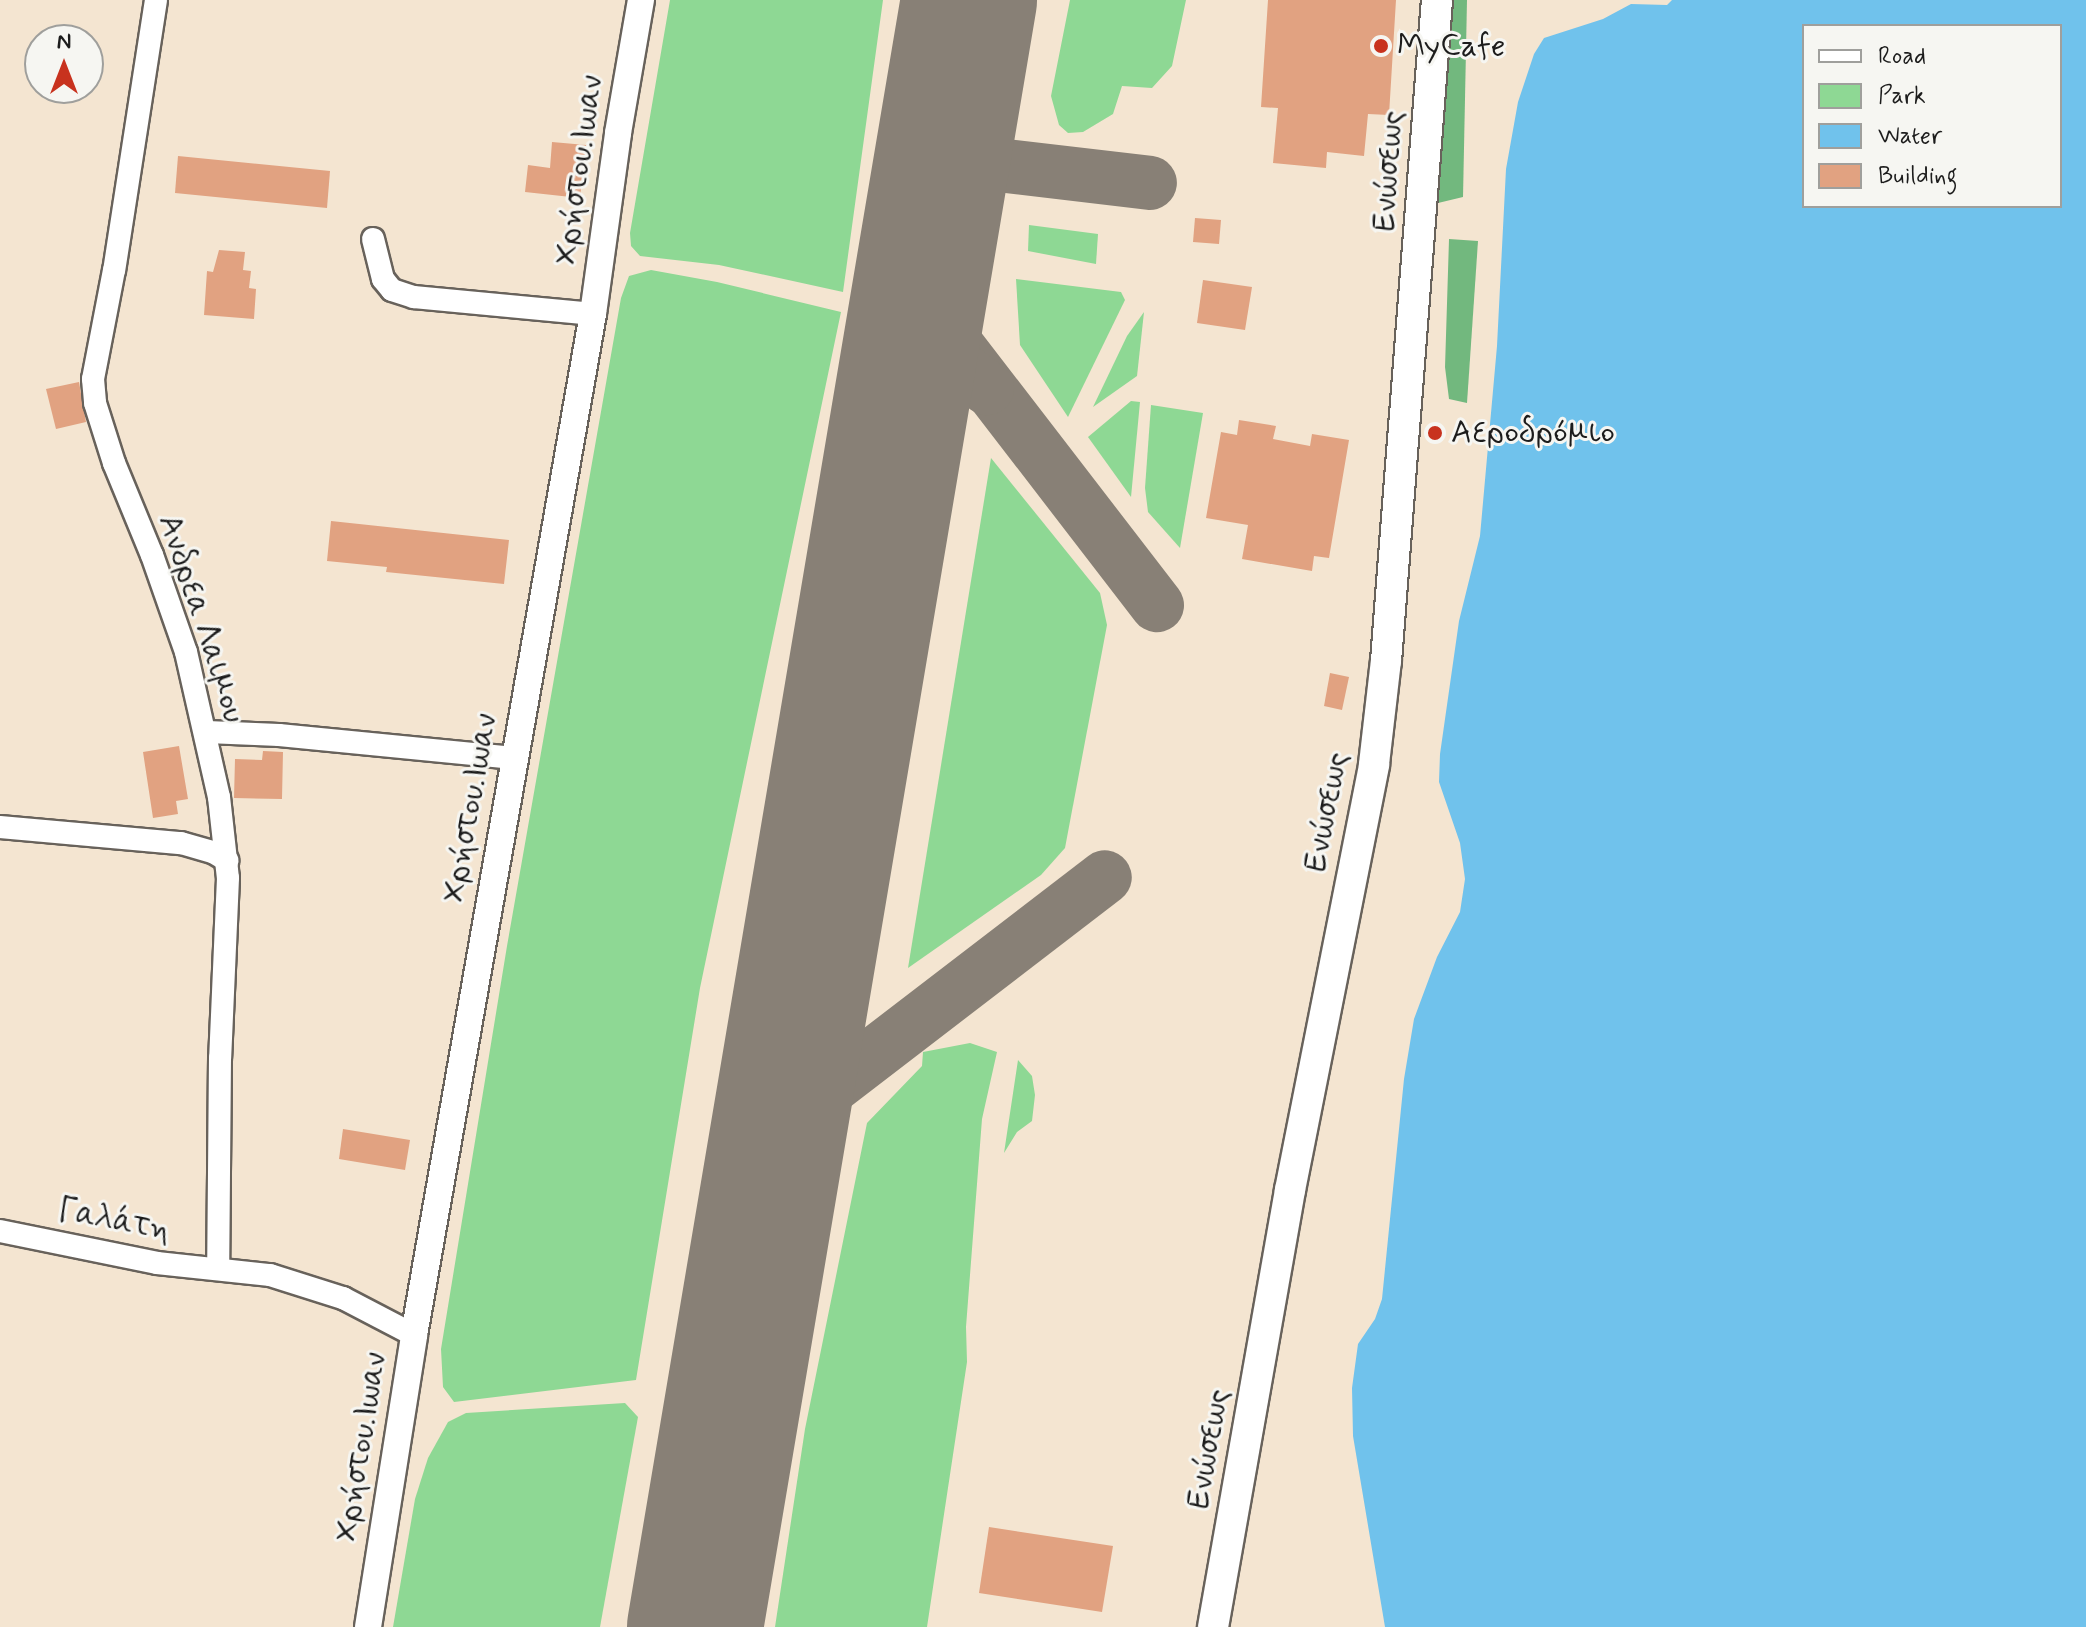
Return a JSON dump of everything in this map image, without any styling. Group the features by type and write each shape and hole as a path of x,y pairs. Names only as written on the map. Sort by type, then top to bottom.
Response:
{"main road":[{"name":"Ενώσεως","path":"1213,1627 1290,1190 1374,764 1386,661 1437,0"}],"street":[{"name":"Ανδρεα Λαιμου","path":"156,0 114,270 93,379 95,403 114,463 152,555 186,652 207,732 228,861 218,1267"},
{"name":"Χρήστου.Ιωαν","path":"368,1627 414,1335 593,314 618,133 641,0"},
{"path":"373,239 383,279 392,290 414,297 593,314"},
{"path":"207,732 294,736 514,758"},
{"path":"0,827 181,843 228,861"},
{"name":"Γαλάτη","path":"0,1231 167,1264 218,1267 313,1286 414,1335"}],"green space":[{"path":"670,0 883,0 843,292 719,265 640,256 631,246 630,233"},
{"path":"1070,0 1186,0 1172,66 1152,88 1122,86 1113,114 1083,132 1068,133 1059,125 1051,96"},
{"path":"1449,0 1467,0 1463,197 1438,203"},
{"path":"1029,225 1098,234 1096,264 1028,251"},
{"path":"1449,239 1478,241 1467,403 1449,399 1445,367"},
{"path":"651,270 717,282 841,312 700,988 636,1380 454,1402 443,1387 441,1349 507,946 621,298 629,276"},
{"path":"1016,279 1121,292 1125,300 1068,417 1020,345"},
{"path":"1144,312 1137,376 1093,407 1127,336"},
{"path":"1131,401 1140,402 1131,497 1088,437"},
{"path":"1151,405 1203,413 1180,548 1148,512 1145,488"},
{"path":"991,458 1100,593 1107,625 1065,848 1041,875 908,968"},
{"path":"970,1043 997,1052 982,1119 966,1327 967,1362 927,1627 775,1627 805,1429 867,1123 922,1066 923,1052"},
{"path":"1018,1060 1032,1076 1035,1095 1032,1121 1017,1132 1004,1153"},
{"path":"625,1403 638,1417 600,1627 393,1627 415,1499 428,1458 448,1422 466,1413"}],"water":[{"path":"1672,0 2086,0 2086,1627 1385,1627 1353,1436 1352,1388 1358,1344 1375,1319 1382,1299 1404,1079 1414,1019 1437,957 1460,912 1465,879 1460,843 1439,782 1440,754 1459,621 1480,536 1497,346 1506,169 1518,102 1534,54 1544,38 1603,19 1631,4 1667,5"}],"building":[{"path":"1268,0 1396,0 1389,115 1368,114 1364,156 1327,152 1326,168 1273,163 1278,108 1261,107"},
{"path":"552,142 586,145 580,198 525,192 528,165 550,168"},
{"path":"178,156 330,171 327,208 175,193"},
{"path":"1195,218 1221,220 1219,244 1193,242"},
{"path":"219,250 245,252 243,270 251,271 249,288 256,289 254,319 204,315 207,271 213,272"},
{"path":"1203,280 1252,287 1245,330 1197,323"},
{"path":"79,382 86,422 56,429 46,389"},
{"path":"1239,420 1276,426 1273,439 1310,446 1312,434 1349,440 1329,558 1314,556 1312,571 1242,559 1248,525 1206,518 1221,432 1237,435"},
{"path":"331,521 509,540 504,584 386,572 387,567 327,561"},
{"path":"1330,673 1349,677 1342,710 1324,706"},
{"path":"179,746 188,799 176,801 178,814 153,818 143,752"},
{"path":"263,751 283,752 282,799 234,798 235,759 262,760"},
{"path":"343,1129 410,1140 405,1170 339,1159"},
{"path":"989,1527 1113,1546 1102,1612 979,1593"}],"taxiway":[{"path":"948,126 963,151 989,164 1150,183"},
{"path":"926,259 932,306 952,339 1157,605"},
{"path":"903,391 928,373 947,369 965,371 987,388"},
{"path":"777,1141 812,1102 1105,877"},
{"path":"799,1009 799,1033 816,1058 838,1066 857,1064 875,1053"}],"runway":[{"path":"695,1627 969,0"}],"place":[{"name":"MyCafe","path":"1381,46"},
{"name":"Αεροδρόμιο","path":"1435,433"}]}
